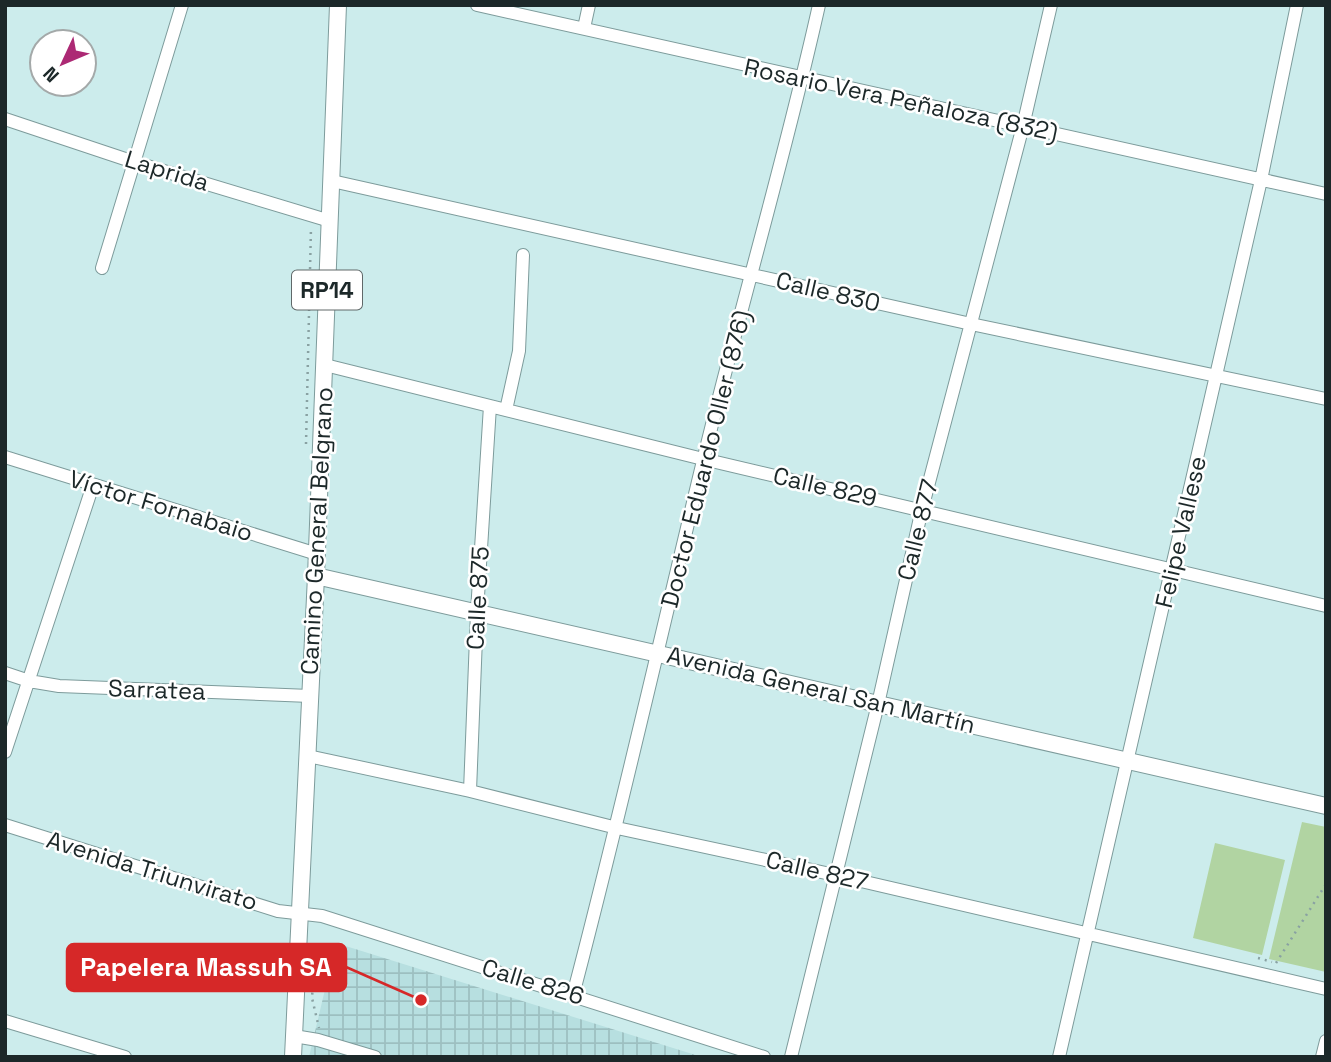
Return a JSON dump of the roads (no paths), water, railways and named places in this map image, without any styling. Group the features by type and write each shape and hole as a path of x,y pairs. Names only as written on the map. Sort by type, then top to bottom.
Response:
{"main road":[{"name":"Camino General Belgrano","path":"293,1057 317,554 338,5"},
{"name":"Avenida General San Martín","path":"316,576 1326,806"}],"street":[{"path":"102,268 182,5"},
{"name":"Rosario Vera Peñaloza (832)","path":"477,5 1326,194"},
{"path":"584,28 589,5"},
{"name":"Doctor Eduardo Oller (876)","path":"573,995 617,828 703,459 803,79 819,5"},
{"name":"Calle 877","path":"791,1057 922,509 1023,126 1051,5"},
{"name":"Felipe Vallese","path":"1059,1057 1217,376 1297,5"},
{"name":"Laprida","path":"5,119 134,162 330,221"},
{"name":"Calle 830","path":"332,180 971,324 1326,399"},
{"path":"506,410 519,351 523,255"},
{"name":"Calle 829","path":"325,365 703,459 1326,606"},
{"name":"Calle 875","path":"470,791 477,612 490,406"},
{"name":"Víctor Fornabaio","path":"5,457 317,554"},
{"path":"5,752 93,485"},
{"name":"Sarratea","path":"5,673 29,681 60,686 310,696"},
{"name":"Calle 827","path":"308,756 1326,989"},
{"name":"Avenida Triunvirato","path":"5,825 278,911 300,912"},
{"name":"Calle 826","path":"300,912 322,916 764,1057"},
{"path":"5,1021 125,1057"},
{"path":"294,1036 318,1040 375,1057"},
{"path":"1322,1057 1326,1041"}],"place":[{"name":"Papelera Massuh SA","path":"421,1000"}]}
